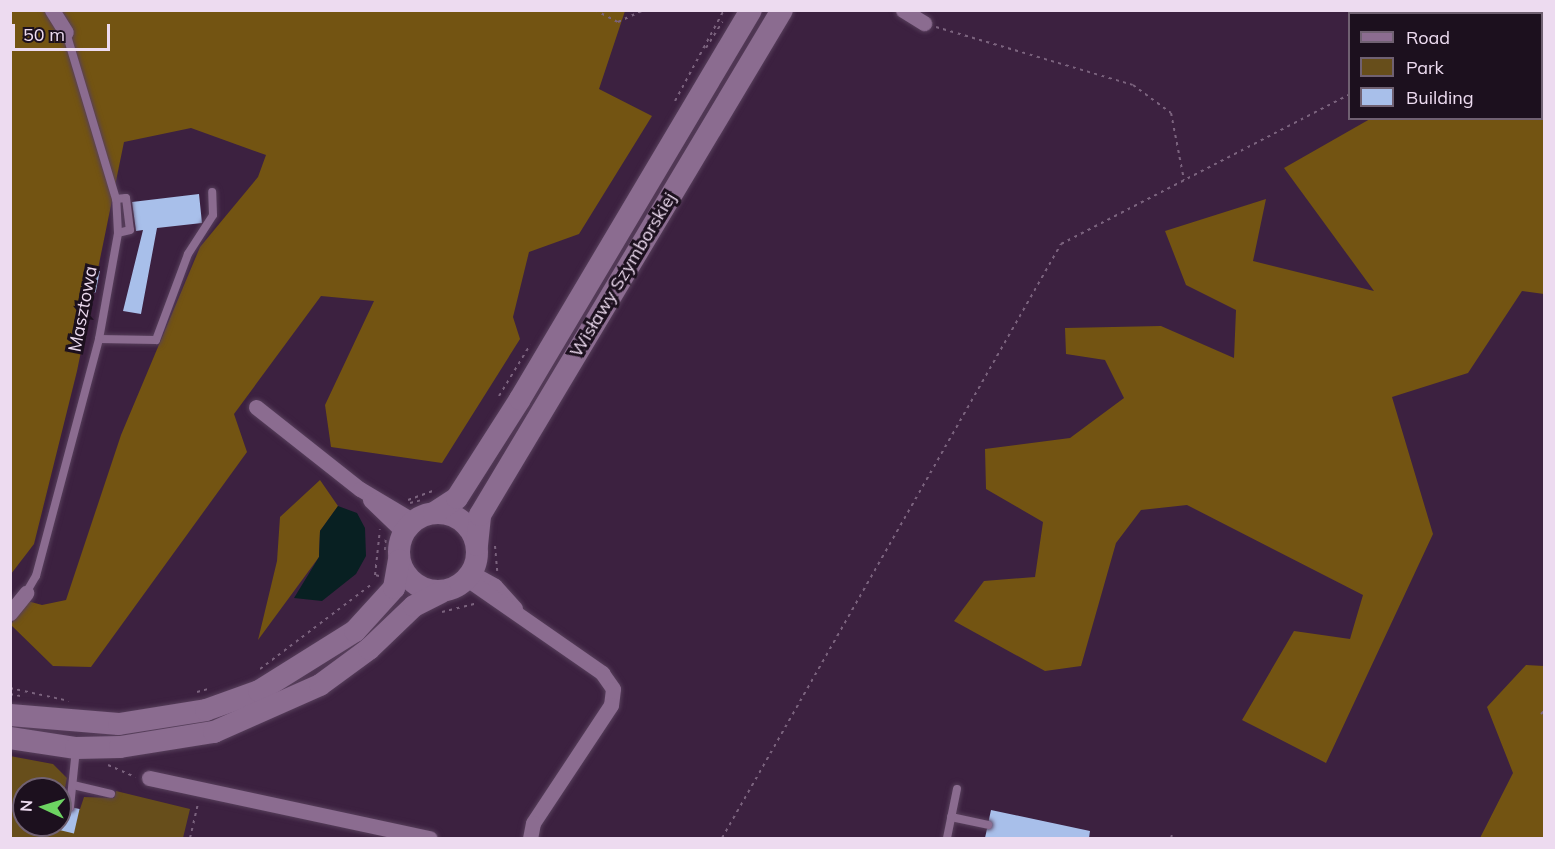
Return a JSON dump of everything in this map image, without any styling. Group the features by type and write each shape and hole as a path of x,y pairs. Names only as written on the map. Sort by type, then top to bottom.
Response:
{"main road":[{"name":"Wisławy Szymborskiej","path":"413,517 457,498 520,399 751,10"},
{"name":"Wisławy Szymborskiej","path":"477,545 486,505 782,10"},
{"path":"10,715 119,724 206,710 260,692 355,631 394,588 399,560 413,517 462,520 477,545 469,576 414,606 369,649 320,685 270,711 167,743 76,748 10,738"},
{"path":"399,560 414,584 441,591"}],"street":[{"name":"Masztowa","path":"52,10 66,33"},
{"path":"903,10 924,23"},
{"path":"910,10 924,23"},
{"path":"256,407 360,489 413,517"},
{"path":"469,576 486,597 518,613 602,673 613,689 611,705 533,823 530,838"},
{"name":"Masztowa","path":"10,613 26,593"},
{"path":"149,778 430,838"}],"lane":[{"name":"Masztowa","path":"26,593 36,576 99,339 118,233 116,199 66,33"},
{"path":"99,339 156,340 188,254 213,215 212,192"},
{"path":"116,199 126,198 130,230 118,233"},
{"path":"72,790 76,748"},
{"path":"73,785 111,794"},
{"path":"946,838 957,789"},
{"path":"951,817 988,825"}],"path":[{"path":"595,10 618,22 644,10"},
{"path":"669,111 731,10"},
{"path":"924,23 1133,85 1171,114 1184,180"},
{"path":"722,838 1061,244 1348,95"},
{"path":"494,406 534,339"},
{"path":"413,517 439,488"},
{"path":"380,526 375,575 381,576"},
{"path":"372,594 381,576"},
{"path":"253,675 381,576"},
{"path":"260,669 334,622"},
{"path":"10,688 78,703"},
{"path":"190,694 211,688"},
{"path":"195,699 214,693"},
{"path":"10,694 70,707"},
{"path":"1541,714 1545,711"},
{"path":"106,764 122,776 149,778"},
{"path":"190,838 200,790"}],"green space":[{"path":"10,756 53,764 66,777 12,777 12,837 72,837 72,816 80,809 84,797 114,798 116,791 190,809 183,838 11,838"}],"shaded area":[{"path":"1425,10 1527,11 1523,12"},
{"path":"11,11 625,11 599,89 652,116 579,234 529,252 513,317 520,339 442,463 331,447 325,405 374,301 321,296 234,414 247,452 91,667 53,666 11,625 24,600 42,605 66,600 121,435 200,247 258,177 266,155 191,128 124,142 77,371 34,544 11,574"},
{"path":"1543,117 1544,294 1522,291 1468,373 1392,397 1433,534 1326,763 1242,720 1294,631 1350,639 1363,595 1187,505 1141,510 1116,543 1081,666 1045,671 954,621 984,581 1035,577 1043,522 986,489 985,449 1070,438 1124,398 1105,360 1066,354 1065,328 1161,326 1234,358 1236,310 1186,285 1165,231 1266,199 1253,261 1374,291 1284,168 1368,120 1543,120"},
{"path":"320,480 338,506 320,531 319,557 258,640 277,561 280,517"},
{"path":"338,506 357,513 365,528 366,556 356,574 322,601 294,598 319,557 320,531"},
{"path":"1526,665 1544,666 1544,838 1480,838 1513,773 1487,707"}],"building":[{"path":"199,194 202,223 157,228 141,314 123,311 143,230 136,231 132,202"},
{"path":"90,269 100,271 96,293 86,291"},
{"path":"72,807 80,809 74,833 72,833"},
{"path":"991,810 1090,831 1089,838 985,838"}]}
